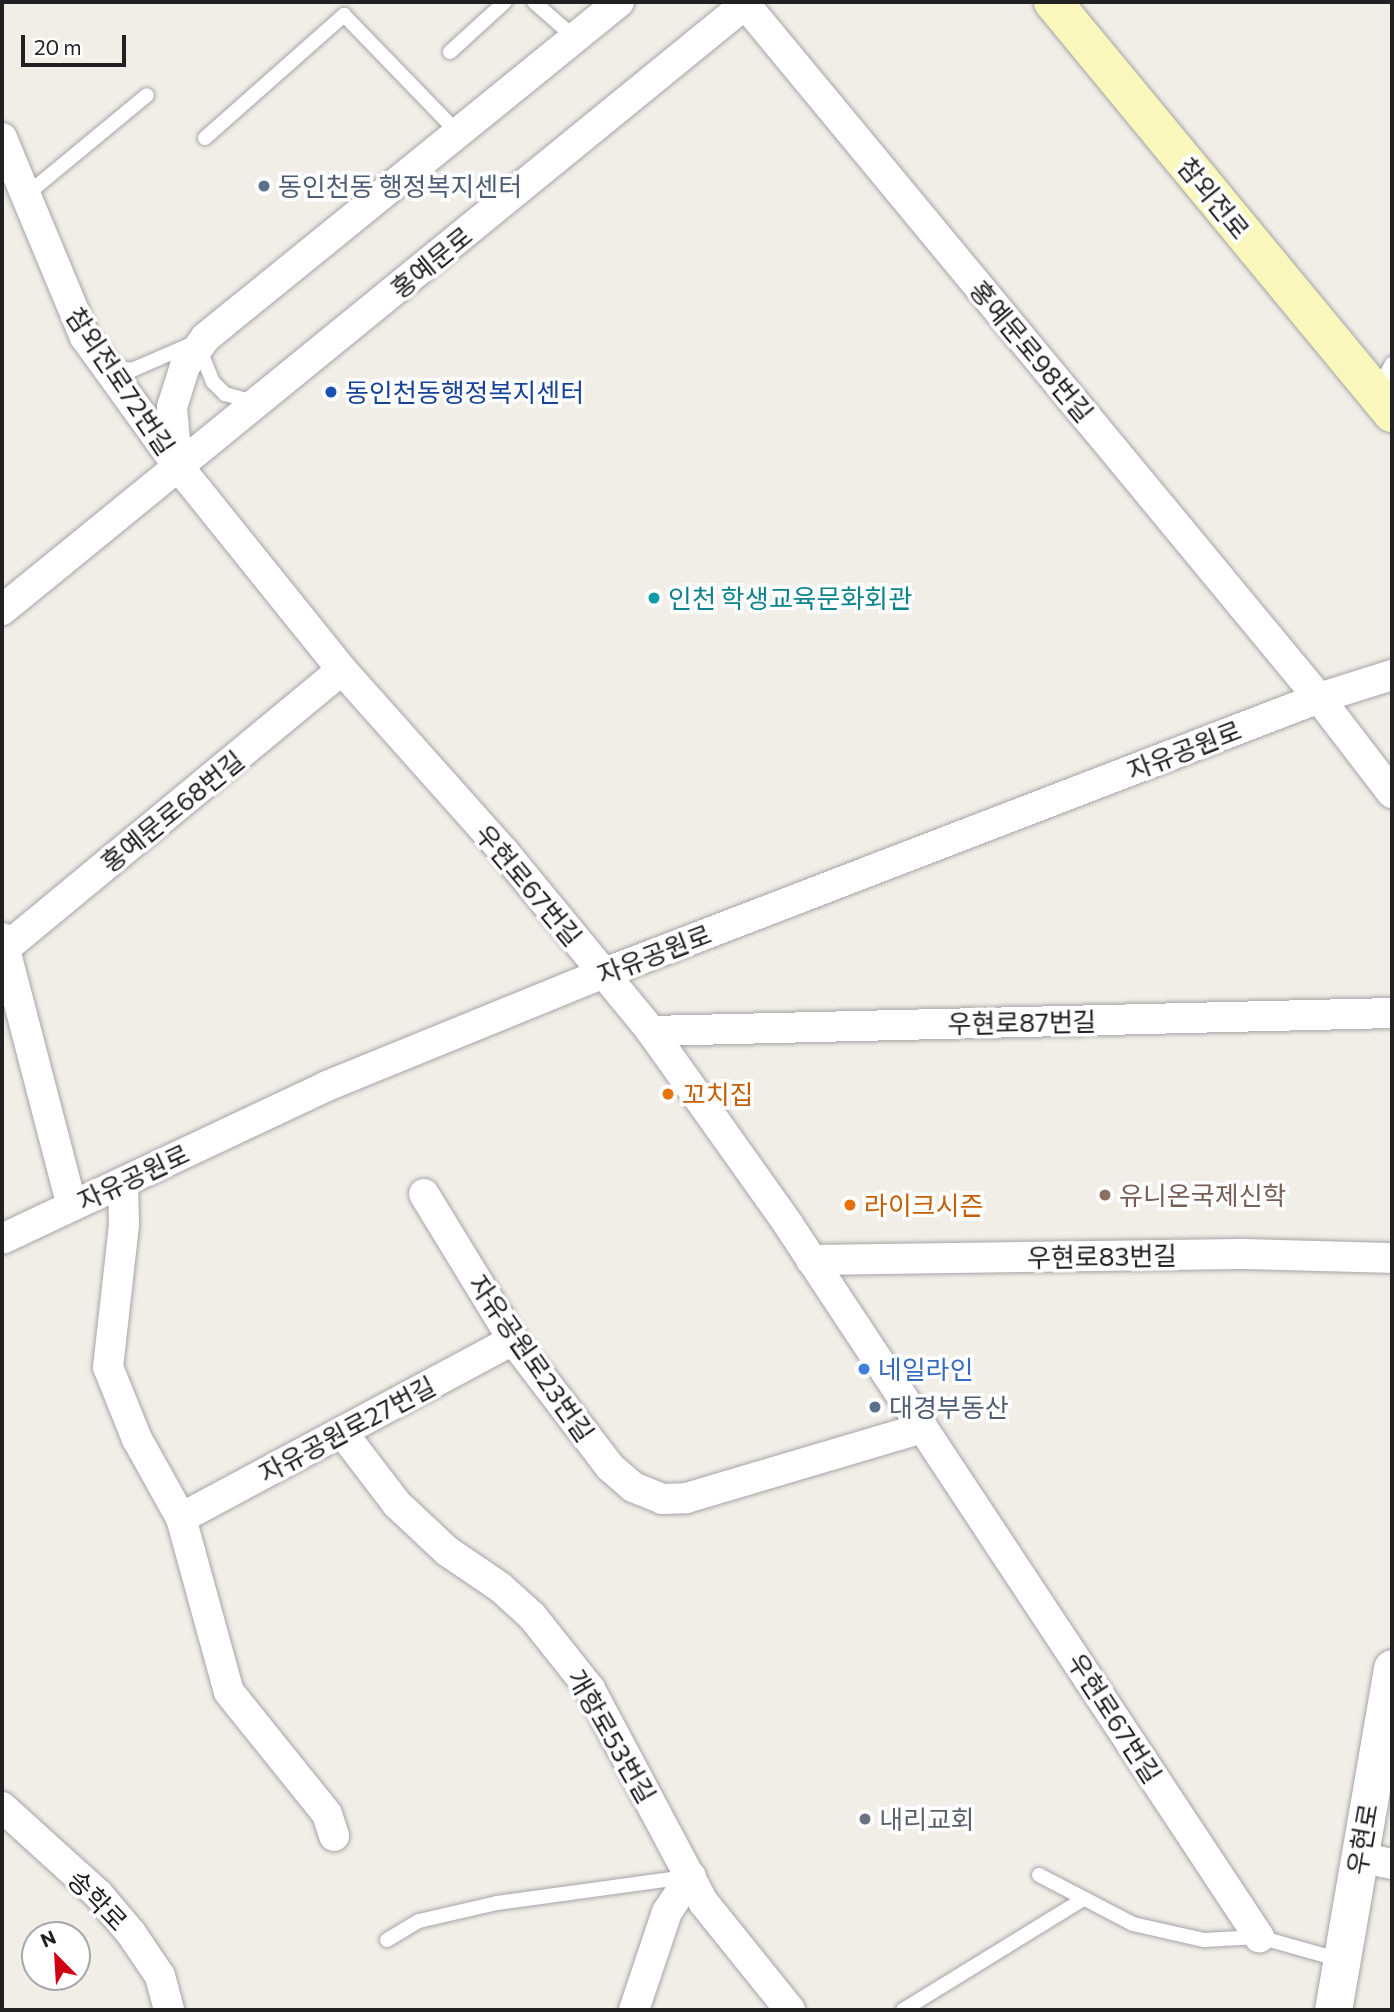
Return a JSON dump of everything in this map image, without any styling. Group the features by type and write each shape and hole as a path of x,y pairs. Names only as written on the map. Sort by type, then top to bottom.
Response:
{"main road":[{"name":"참외전로","path":"1053,2 1387,390"}],"street":[{"path":"178,466 172,407 185,366 205,338 620,2"},
{"name":"홍예문로","path":"2,610 747,3"},
{"name":"홍예문로98번길","path":"747,3 1319,698"},
{"name":"참외전로72번길","path":"2,138 66,299 85,337 178,466"},
{"name":"우현로67번길","path":"178,466 342,670 505,853 651,1031 811,1259 1259,1937"},
{"name":"홍예문로68번길","path":"3,945 342,670"},
{"name":"자유공원로","path":"2,1239 327,1086 602,974 1319,698 1392,675"},
{"path":"1319,698 1392,793"},
{"path":"3,945 72,1206"},
{"name":"우현로87번길","path":"651,1031 1392,1013"},
{"path":"123,1182 124,1225 108,1367 137,1439 181,1518 229,1692 327,1814 334,1836"},
{"name":"자유공원로23번길","path":"424,1194 513,1340 610,1467 633,1487 662,1499 686,1498 923,1428"},
{"name":"우현로83번길","path":"811,1259 1240,1254 1392,1258"},
{"name":"자유공원로27번길","path":"181,1518 513,1340"},
{"name":"개항로53번길","path":"342,1432 397,1504 447,1551 499,1587 532,1616 590,1689 704,1903 790,2010"},
{"name":"우현로","path":"1333,2010 1341,1960 1375,1861 1392,1668"},
{"name":"송학로","path":"2,1807 97,1894 131,1933 160,1976 169,2010"},
{"path":"634,2010 667,1912 691,1876"}],"lane":[{"path":"450,52 505,2"},
{"path":"534,2 575,38"},
{"path":"205,138 344,15 458,133"},
{"path":"25,196 147,95"},
{"path":"205,338 202,355 213,382 225,394 259,403"},
{"path":"109,367 132,370 205,338"},
{"path":"1039,1875 1080,1900 1133,1924 1204,1940 1259,1937 1341,1960"},
{"path":"387,1940 419,1921 497,1903 691,1876"},
{"path":"903,2010 1080,1900"}],"place":[{"name":"동인천동 행정복지센터","path":"264,186"},
{"name":"동인천동행정복지센터","path":"331,392"},
{"name":"인천 학생교육문화회관","path":"654,598"},
{"name":"꼬치집","path":"668,1094"},
{"name":"유니온국제신학","path":"1105,1195"},
{"name":"라이크시즌","path":"850,1205"},
{"name":"네일라인","path":"864,1369"},
{"name":"대경부동산","path":"875,1407"},
{"name":"내리교회","path":"865,1819"}]}
